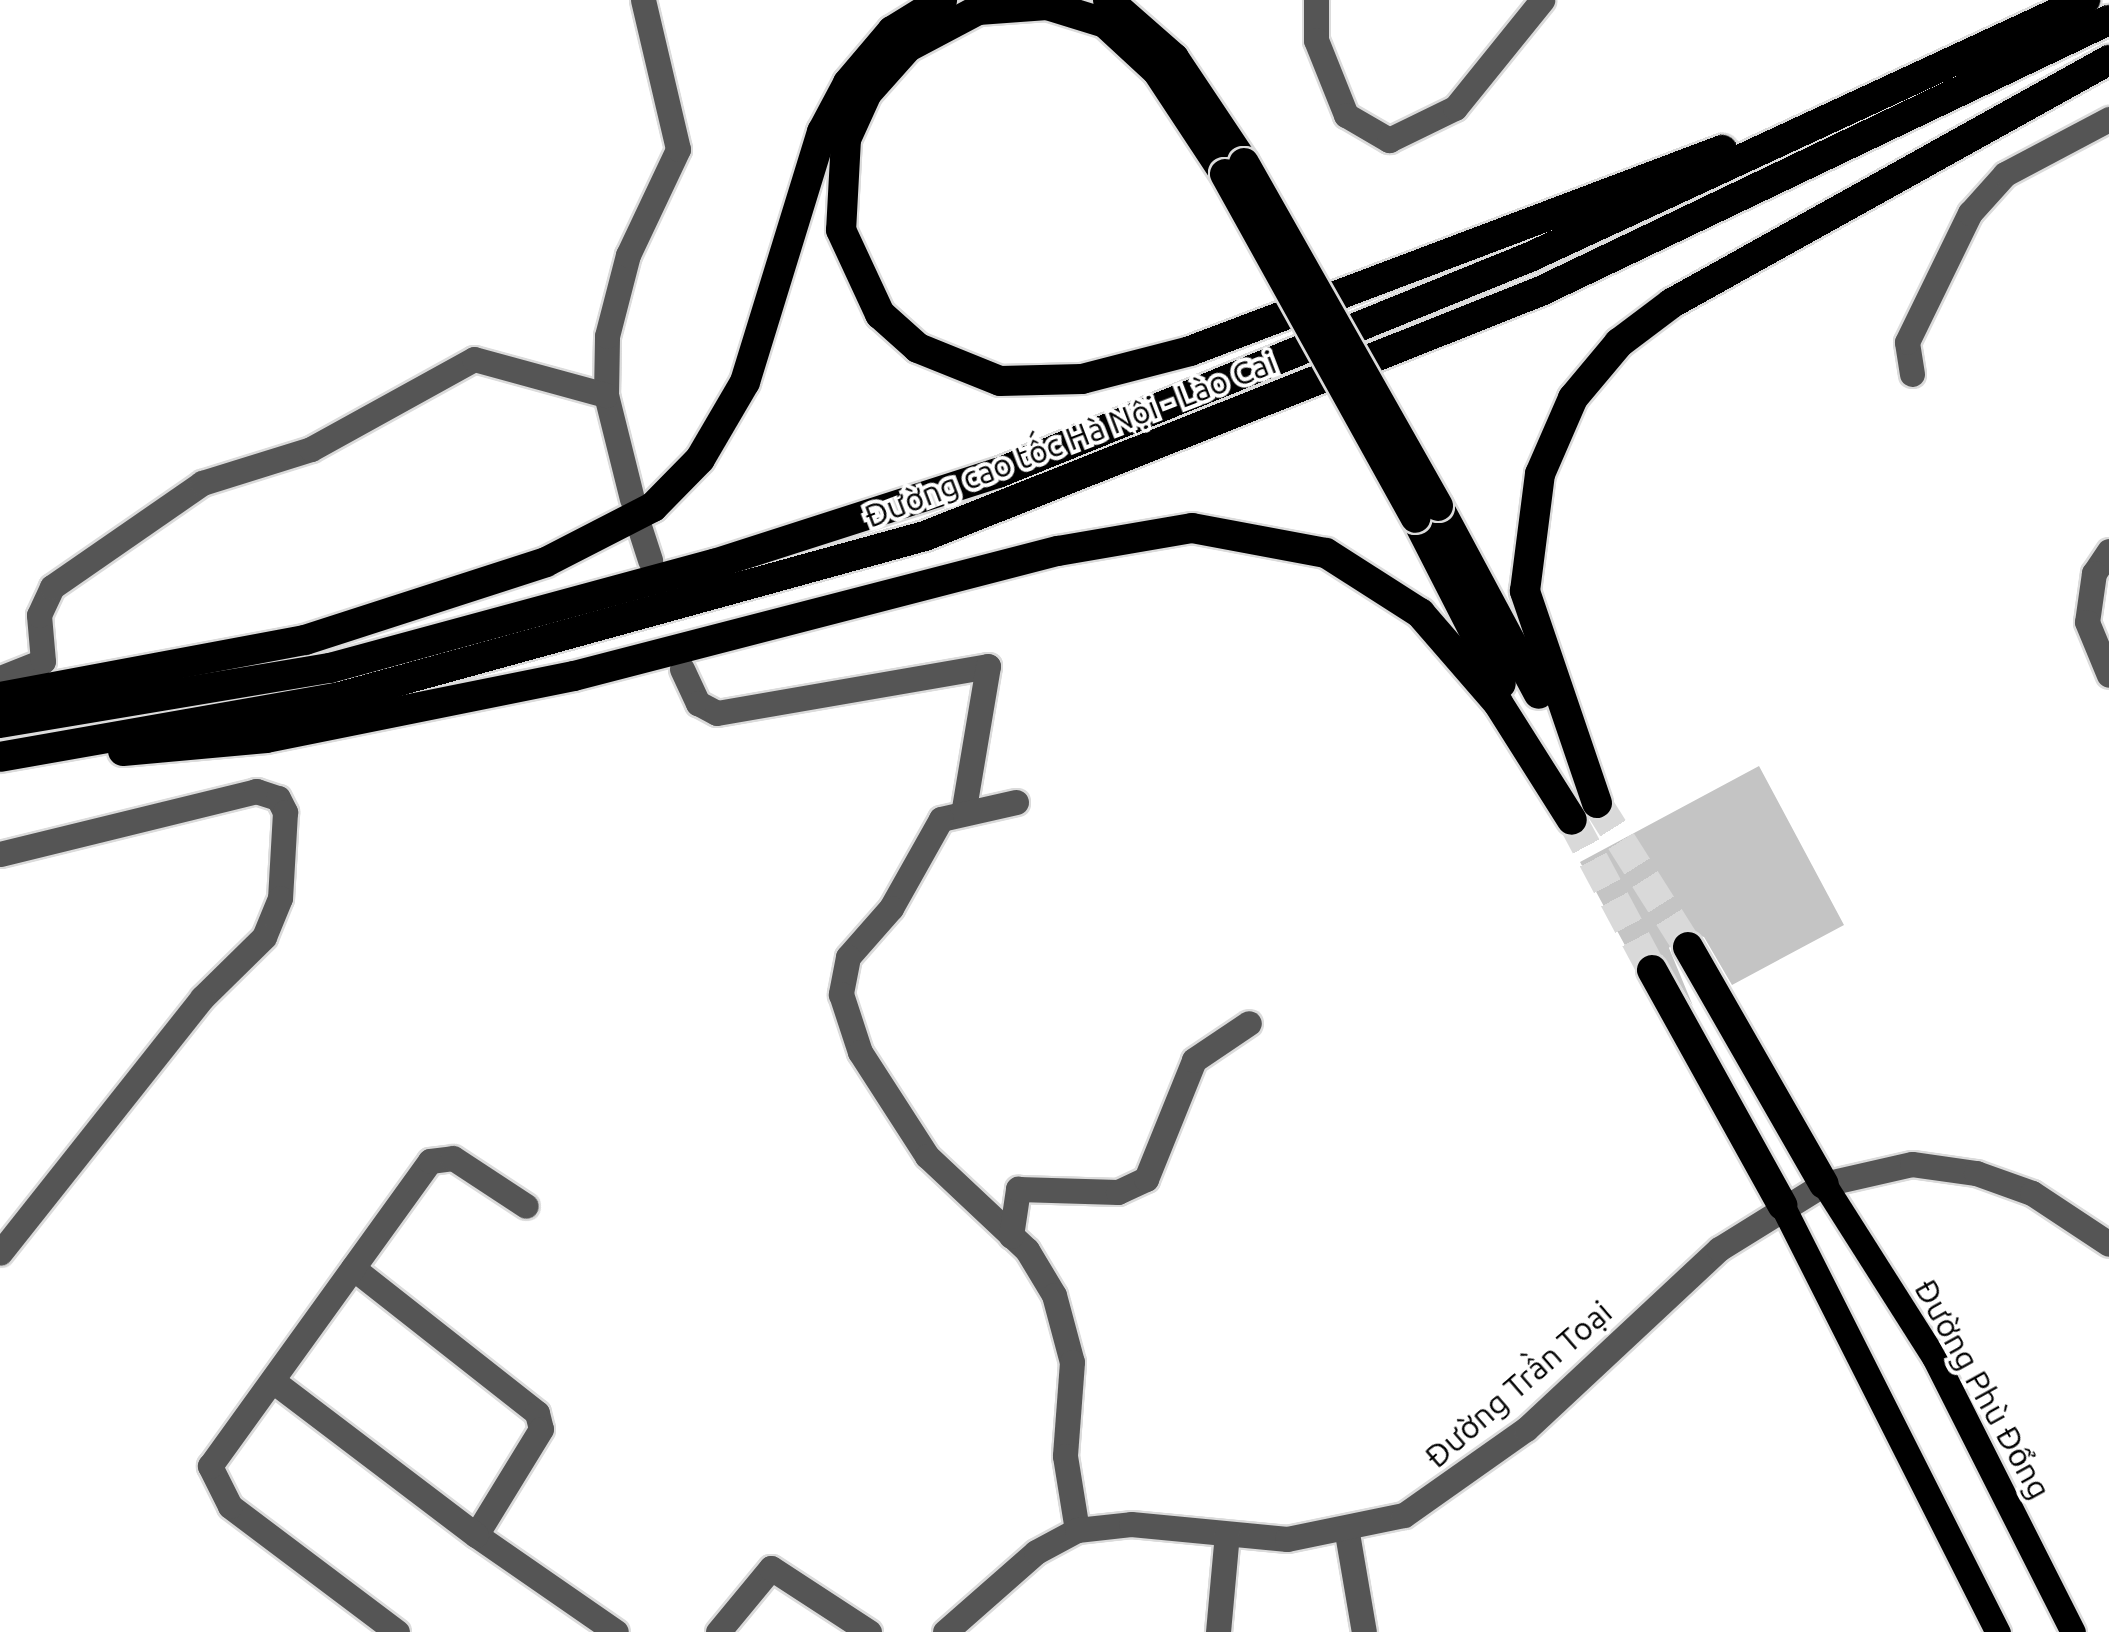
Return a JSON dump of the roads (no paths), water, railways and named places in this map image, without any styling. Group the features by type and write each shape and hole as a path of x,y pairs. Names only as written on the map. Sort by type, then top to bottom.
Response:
{"highway":[{"path":"0,697 305,640 560,556 652,507 700,458 745,382 822,132 848,82 892,31 942,0"},
{"path":"1108,0 1174,58 1427,512 1584,811"},
{"name":"Đường cao tốc Hà Nội - Lào Cai","path":"0,724 330,668 714,564 998,473 1530,257 2085,0"},
{"path":"1234,168 1164,80 1106,23 1047,5 994,8 908,47 867,94 846,139 841,230 880,314 918,348 1000,381 1082,379 1190,352 1995,42"},
{"name":"Đường cao tốc Hà Nội - Lào Cai","path":"0,758 340,697 925,536 1541,291 2109,20"},
{"path":"1584,811 1525,590 1540,474 1573,398 1618,343 1672,304 2109,60"},
{"path":"0,758 266,738 690,650 1058,551 1192,528 1326,552 1420,613 1584,811"},
{"path":"1688,946 1824,1184"},
{"path":"1652,970 1782,1205"}],"main road":[{"name":"Đường Phù Đổng","path":"1824,1184 1934,1357 2074,1632"},
{"path":"1782,1205 1998,1632"}],"street":[{"path":"632,499 606,395 615,296 678,149 643,0"},
{"path":"1316,0 1316,40 1346,114 1389,140 1455,108 1542,0"},
{"path":"1912,374 1907,342 1970,212 2005,174 2109,119"},
{"path":"0,678 44,662 39,615 52,588 202,483 336,438 474,359 606,395"},
{"path":"640,529 650,560"},
{"path":"2109,551 2094,573 2088,622 2109,675"},
{"path":"682,669 698,703 716,713 988,666 964,808"},
{"path":"0,854 256,791 278,798 284,812 280,898 264,938 202,998 0,1252"},
{"path":"1016,802 964,808 940,819 890,908 848,957 841,994 860,1052 926,1156 1012,1236 1046,1279 1068,1338 1064,1456 1077,1530"},
{"path":"1012,1236 1018,1189 1118,1192 1146,1179 1194,1060 1249,1023"},
{"path":"397,1632 212,1486 214,1456 273,1381 414,1177 441,1156 526,1206"},
{"name":"Đường Trần Toại","path":"945,1632 1036,1552 1077,1530 1132,1524 1227,1534 1347,1533 1444,1492 1526,1430 1719,1248 1782,1205 1824,1184 1912,1164 1976,1173 2032,1193 2109,1244"},
{"path":"352,1268 537,1412 541,1429 476,1535"},
{"path":"273,1381 476,1535 616,1632"},
{"path":"1347,1533 1364,1632"},
{"path":"1218,1632 1227,1534"},
{"path":"718,1632 772,1568 869,1632"}],"tunnel":[{"path":"1597,803 1688,947"},
{"path":"1572,820 1652,970"}]}
